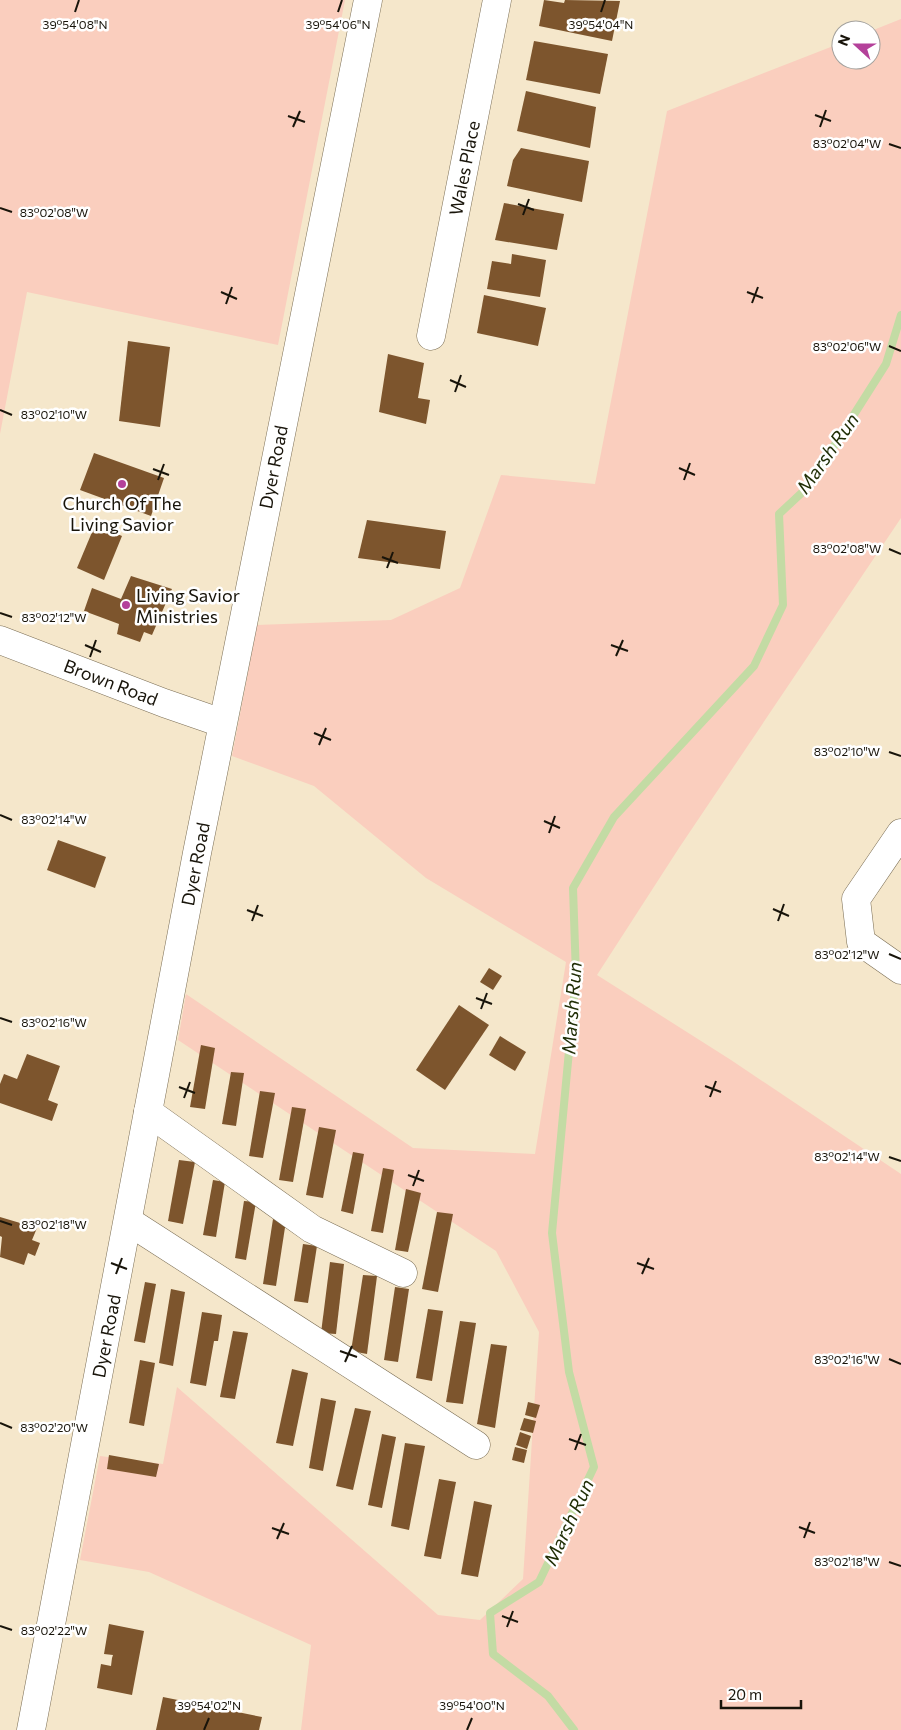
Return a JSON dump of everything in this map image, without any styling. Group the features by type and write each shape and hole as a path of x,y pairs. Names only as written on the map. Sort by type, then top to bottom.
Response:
{"street":[{"name":"Dyer Road","path":"31,1730 222,723 368,0"},
{"name":"Wales Place","path":"431,336 497,0"},
{"name":"Brown Road","path":"0,640 164,703 222,723"},
{"path":"901,833 856,899 862,942 901,970"},
{"path":"148,1112 312,1229 403,1273"},
{"path":"128,1221 476,1444"}],"shaded area":[{"path":"0,0 345,0 278,345 27,292 0,434"},
{"path":"901,19 901,518 679,848 597,975 731,1060 901,1174 901,1730 301,1730 311,1645 149,1572 80,1560 100,1456 163,1464 177,1387 438,1615 480,1620 523,1579 539,1332 496,1251 178,1040 186,994 413,1148 535,1154 566,962 426,878 314,786 232,756 257,625 391,620 460,588 501,475 595,484 667,111 831,47 831,70 881,70 881,27"}],"building":[{"path":"544,0 564,3 565,0 620,1 612,41 539,26"},
{"path":"534,41 608,54 600,94 526,80"},
{"path":"526,91 596,107 590,148 517,131"},
{"path":"521,148 589,161 582,202 507,186 513,160"},
{"path":"504,203 564,214 557,250 495,240"},
{"path":"512,254 546,260 540,297 487,289 492,261 511,264"},
{"path":"484,295 546,308 538,346 477,333"},
{"path":"128,341 170,347 160,427 119,421"},
{"path":"388,354 424,363 418,398 430,400 426,424 379,412"},
{"name":"Church Of The Living Savior","path":"94,453 164,478 151,516 80,490"},
{"path":"367,520 446,531 440,569 358,558"},
{"name":"Living Savior Ministries","path":"95,525 122,536 104,580 77,568"},
{"name":"Living Savior Ministries","path":"131,576 172,589 152,635 144,632 140,642 117,634 119,624 84,611 92,588 121,599"},
{"path":"58,840 106,857 95,888 47,870"},
{"path":"489,968 502,976 493,990 480,982"},
{"path":"459,1005 489,1025 445,1090 416,1070"},
{"path":"500,1036 526,1052 515,1071 489,1055"},
{"path":"201,1045 215,1048 205,1109 190,1107"},
{"path":"27,1054 60,1066 48,1100 58,1104 52,1121 0,1103 0,1084 4,1074 17,1079"},
{"path":"231,1072 244,1073 236,1126 222,1124"},
{"path":"260,1091 275,1093 263,1158 249,1156"},
{"path":"292,1107 306,1109 293,1182 279,1180"},
{"path":"319,1127 336,1130 323,1198 306,1195"},
{"path":"353,1152 364,1154 353,1214 341,1211"},
{"path":"179,1160 195,1162 183,1224 168,1221"},
{"path":"383,1168 394,1170 383,1233 371,1231"},
{"path":"213,1180 225,1182 216,1237 203,1235"},
{"path":"406,1189 421,1193 408,1252 395,1250"},
{"path":"244,1201 256,1202 246,1260 235,1258"},
{"path":"437,1212 453,1214 438,1292 422,1289"},
{"path":"0,1217 37,1228 32,1240 40,1243 35,1256 28,1253 24,1265 0,1257 2,1237 0,1236"},
{"path":"273,1219 286,1221 276,1286 263,1284"},
{"path":"303,1244 317,1246 308,1303 294,1301"},
{"path":"330,1262 344,1264 336,1334 321,1333"},
{"path":"363,1275 377,1276 367,1354 351,1351"},
{"path":"145,1282 156,1284 145,1343 134,1341"},
{"path":"395,1287 409,1289 398,1362 384,1360"},
{"path":"171,1289 185,1292 173,1366 159,1363"},
{"path":"428,1309 443,1311 432,1381 416,1378"},
{"path":"202,1312 222,1315 218,1341 214,1341 206,1386 190,1383"},
{"path":"460,1321 476,1323 463,1404 446,1402"},
{"path":"233,1331 248,1333 235,1399 220,1397"},
{"path":"491,1344 507,1346 495,1428 477,1424"},
{"path":"140,1360 155,1363 144,1426 129,1423"},
{"path":"292,1369 308,1373 293,1446 276,1443"},
{"path":"321,1398 336,1401 323,1471 309,1468"},
{"path":"528,1402 540,1405 536,1418 525,1415"},
{"path":"355,1408 371,1411 353,1490 336,1486"},
{"path":"524,1418 536,1421 533,1433 520,1430"},
{"path":"520,1432 531,1436 527,1449 516,1445"},
{"path":"382,1434 396,1437 382,1508 368,1505"},
{"path":"405,1443 425,1446 409,1530 391,1526"},
{"path":"515,1447 527,1450 524,1463 512,1460"},
{"path":"109,1455 159,1464 156,1477 107,1469"},
{"path":"439,1479 456,1482 441,1559 424,1556"},
{"path":"474,1501 492,1505 478,1577 461,1574"},
{"path":"109,1624 144,1631 132,1695 97,1688 101,1664 111,1666 113,1655 104,1654"},
{"path":"163,1697 262,1717 259,1730 156,1730"}],"waterway":[{"name":"Marsh Run","path":"574,1730 548,1696 493,1654 490,1613 539,1582 594,1467 569,1372 552,1233 576,976 573,888 614,817 754,666 783,605 779,514 808,487 886,364 901,315"}],"place":[{"name":"Church Of The Living Savior","path":"122,484"},
{"name":"Living Savior Ministries","path":"126,605"}]}
